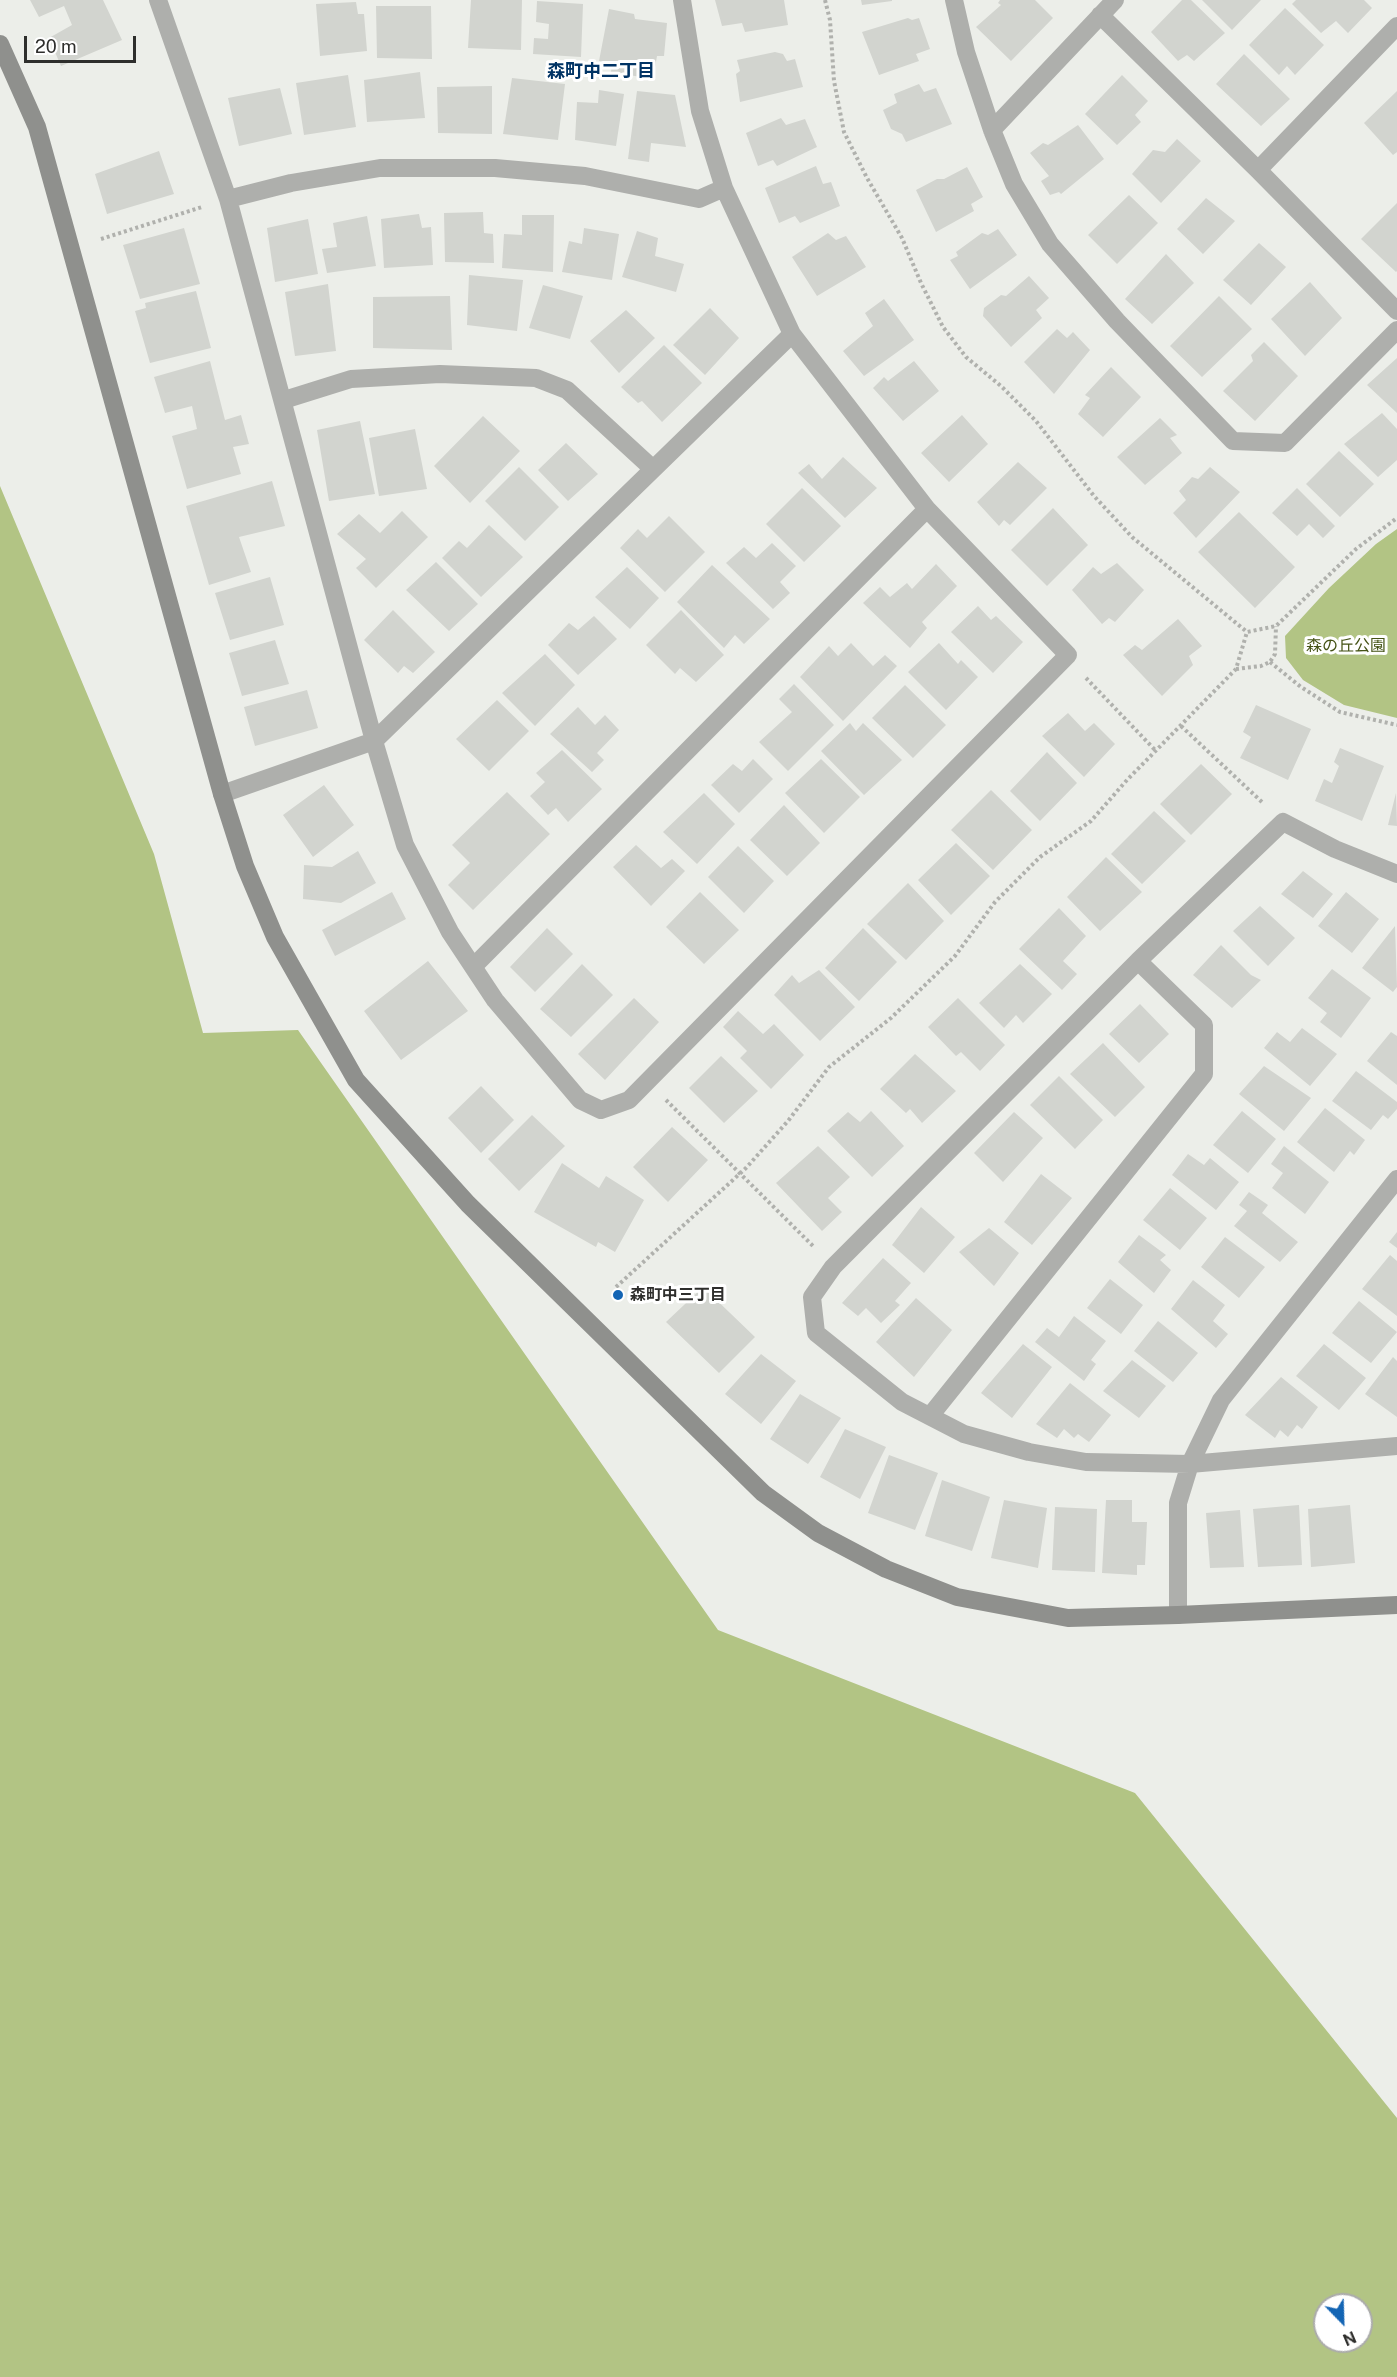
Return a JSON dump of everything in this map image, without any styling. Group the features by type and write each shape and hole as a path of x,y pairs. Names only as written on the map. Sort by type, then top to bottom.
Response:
{"street":[{"path":"165,1 228,199 374,741 405,845 450,932 495,1000 580,1100 601,1110 629,1100 1068,655 927,509 792,334 723,188 700,111 682,0"},
{"path":"954,0 966,52 992,130 1014,184 1050,244 1117,321 1233,441 1285,443 1397,330"},
{"path":"992,130 1115,0"},
{"path":"1100,15 1397,311"},
{"path":"1258,170 1397,26"},
{"path":"0,44 37,127 222,794 245,866 275,937 356,1080 468,1204 763,1493 818,1533 876,1563 957,1596 1068,1618 1397,1605"},
{"path":"228,199 291,183 380,168 506,169 585,176 699,199 723,188"},
{"path":"222,794 374,741 792,334"},
{"path":"284,400 351,379 440,374 536,378 567,390 653,469"},
{"path":"473,967 927,509"},
{"path":"1397,874 1335,849 1283,822 1138,961 833,1267 812,1297 816,1333 902,1402 964,1434 1029,1452 1086,1462 1190,1464 1397,1446"},
{"path":"930,1416 1204,1074 1204,1024 1138,961"},
{"path":"1178,1615 1178,1503 1190,1464 1221,1400 1397,1179"}],"path":[{"path":"825,0 830,20 834,81 844,132 867,178 902,238 943,327 966,357 1001,386 1036,421 1094,496 1132,537 1246,632"},
{"path":"102,239 228,199"},
{"path":"1246,632 1276,626 1356,549 1397,518"},
{"path":"1236,669 1262,666 1270,662 1275,654 1276,626"},
{"path":"616,1287 739,1174 788,1121 830,1066 891,1018 955,956 995,902 1040,857 1091,821 1236,669 1246,632"},
{"path":"1068,655 1076,667 1156,751"},
{"path":"1270,662 1301,687 1340,712 1397,726"},
{"path":"1181,726 1283,822"},
{"path":"647,1081 833,1267"}],"green space":[{"path":"0,486 154,854 203,1033 298,1030 718,1630 1135,1793 1397,2118 1397,2377 0,2377"},
{"name":"森の丘公園","path":"1397,529 1397,718 1344,705 1303,680 1286,658 1285,636 1329,588 1376,544"}],"building":[{"path":"30,0 103,0 122,40 61,66 49,38 72,25 64,6 39,17"},
{"path":"471,0 522,0 521,50 468,48"},
{"path":"715,0 784,0 788,25 745,32 742,23 722,26"},
{"path":"861,0 892,0 892,1 862,5"},
{"path":"1000,0 1035,0 1053,18 1011,61 976,27 1001,5 998,3"},
{"path":"1182,0 1191,0 1225,33 1194,61 1187,55 1178,61 1151,32"},
{"path":"1202,0 1261,0 1232,30"},
{"path":"1296,0 1364,0 1372,8 1348,33 1336,21 1321,33 1292,4"},
{"path":"537,1 583,4 581,57 533,54 534,38 548,39 549,24 536,22"},
{"path":"356,2 358,14 364,14 367,51 320,56 316,4"},
{"path":"376,6 431,6 432,59 377,58"},
{"path":"1285,8 1324,45 1295,75 1287,66 1279,75 1249,45"},
{"path":"609,9 634,14 635,19 667,23 664,56 657,56 653,79 611,72 612,62 599,61"},
{"path":"908,18 912,20 919,18 930,49 916,54 919,61 879,75 862,32"},
{"path":"775,52 783,54 787,61 795,59 803,87 740,102 736,74 740,71 737,60"},
{"path":"1244,54 1290,99 1261,126 1216,84"},
{"path":"420,72 425,118 367,122 364,80"},
{"path":"348,75 356,127 304,135 296,83"},
{"path":"1122,75 1148,101 1135,115 1141,122 1117,145 1085,114"},
{"path":"512,78 565,84 558,140 503,134"},
{"path":"919,84 924,92 936,88 952,124 906,142 902,134 891,129 883,110 897,103 894,94"},
{"path":"492,86 492,134 438,133 437,87"},
{"path":"280,88 292,134 239,146 228,98"},
{"path":"599,90 624,94 616,146 575,140 577,102 598,103"},
{"path":"637,91 675,95 686,147 651,143 649,162 628,159"},
{"path":"1397,91 1397,152 1393,155 1364,123"},
{"path":"781,118 786,125 805,119 817,147 777,166 773,160 758,166 746,133"},
{"path":"1078,125 1104,159 1061,194 1059,192 1050,195 1041,181 1049,176 1030,153 1043,143 1048,145"},
{"path":"1177,139 1201,161 1161,203 1132,174 1153,150 1165,152"},
{"path":"159,151 174,194 107,214 95,174"},
{"path":"816,166 823,184 831,182 840,206 800,223 795,216 779,223 765,188"},
{"path":"967,167 983,197 971,204 974,211 936,232 916,190"},
{"path":"1129,195 1158,223 1117,264 1088,235"},
{"path":"1206,198 1235,221 1203,254 1177,229"},
{"path":"1397,203 1397,271 1396,272 1361,239"},
{"path":"483,212 484,233 493,234 494,263 445,262 444,213"},
{"path":"419,214 422,228 431,227 433,265 384,268 381,219"},
{"path":"522,215 554,215 553,272 502,268 504,234 522,235"},
{"path":"367,216 376,266 327,273 322,249 337,247 333,223"},
{"path":"308,219 318,274 275,282 267,228"},
{"path":"184,228 200,284 140,299 123,245"},
{"path":"584,228 619,234 612,280 562,272 569,241 582,244"},
{"path":"998,229 1017,255 970,289 950,260 958,256 956,252 982,233 988,235"},
{"path":"637,231 658,238 655,256 684,264 676,292 622,277"},
{"path":"828,233 836,240 846,236 866,267 817,296 792,257"},
{"path":"1259,243 1286,267 1251,305 1223,280"},
{"path":"1166,254 1194,283 1152,324 1125,299"},
{"path":"469,275 523,280 517,331 467,325"},
{"path":"1029,276 1049,298 1036,310 1042,318 1011,347 983,316 984,308 1001,295 1006,296"},
{"path":"1310,282 1342,318 1305,356 1271,319"},
{"path":"328,284 336,351 295,356 285,292"},
{"path":"543,285 583,296 570,339 529,328"},
{"path":"196,291 211,348 150,363 135,311 146,308 145,303"},
{"path":"450,296 452,350 373,348 373,297"},
{"path":"1219,296 1252,329 1202,377 1170,346"},
{"path":"884,299 914,340 864,376 843,351 873,326 865,313"},
{"path":"710,308 739,338 705,375 673,345"},
{"path":"626,310 655,338 619,373 590,341"},
{"path":"1057,329 1067,338 1073,332 1090,350 1054,394 1024,362"},
{"path":"1264,342 1298,376 1255,421 1223,391 1253,361 1251,355"},
{"path":"664,345 702,383 662,422 642,401 638,403 621,387"},
{"path":"1397,358 1397,413 1367,385"},
{"path":"210,361 225,420 241,415 249,444 233,447 241,474 187,489 172,436 197,429 192,406 165,413 154,377"},
{"path":"914,361 939,391 903,421 873,388 884,377 888,381"},
{"path":"1111,367 1141,397 1103,437 1078,414 1090,398 1085,395"},
{"path":"1382,413 1397,429 1397,460 1378,477 1344,444"},
{"path":"962,415 988,444 949,482 921,453"},
{"path":"483,416 520,451 470,503 434,466"},
{"path":"1160,418 1177,435 1170,438 1182,453 1145,485 1117,457"},
{"path":"360,421 375,494 329,501 317,430"},
{"path":"415,429 427,489 379,496 369,438"},
{"path":"566,443 598,474 568,501 538,470"},
{"path":"1339,451 1374,484 1340,517 1306,484"},
{"path":"843,457 877,488 845,518 798,473 809,464 822,479"},
{"path":"1018,462 1047,488 1010,525 1004,520 999,526 977,502"},
{"path":"519,467 559,507 525,541 485,501"},
{"path":"1210,467 1240,492 1196,538 1173,513 1186,500 1179,491 1192,477 1198,479"},
{"path":"272,481 285,526 239,537 251,572 209,585 186,506"},
{"path":"802,488 841,526 804,562 766,524"},
{"path":"1297,488 1335,526 1323,538 1309,524 1297,536 1272,513"},
{"path":"1053,508 1088,545 1047,586 1011,550"},
{"path":"402,511 428,537 376,588 356,568 366,559 337,534 359,514 380,533"},
{"path":"1239,512 1295,567 1255,608 1198,552"},
{"path":"669,516 705,552 665,592 620,548 638,529 647,538"},
{"path":"489,525 523,557 481,597 442,558 459,541 467,548"},
{"path":"772,543 796,566 780,582 790,593 773,609 726,563 744,547 756,558"},
{"path":"436,562 478,604 449,631 406,590"},
{"path":"1117,563 1144,590 1115,622 1109,618 1102,624 1072,590 1093,567 1101,574"},
{"path":"936,564 957,586 922,622 927,628 910,648 863,603 880,587 890,597 907,583 912,589"},
{"path":"712,565 770,619 744,644 735,635 724,648 677,602"},
{"path":"627,567 659,598 630,629 595,597"},
{"path":"270,577 284,625 230,640 215,593"},
{"path":"978,606 991,620 996,616 1023,642 993,673 951,632"},
{"path":"393,610 435,652 413,673 404,666 398,673 364,640"},
{"path":"681,610 724,655 696,682 680,668 675,674 646,645"},
{"path":"594,616 617,639 578,675 548,645 569,623 578,630"},
{"path":"1178,619 1202,646 1189,656 1193,665 1162,696 1123,655 1135,645 1142,650"},
{"path":"275,640 289,684 242,696 229,653"},
{"path":"851,643 873,666 885,655 897,666 843,721 800,677 829,646 838,656"},
{"path":"939,643 958,664 961,660 978,677 946,710 908,672"},
{"path":"545,654 575,685 535,726 502,693"},
{"path":"794,684 834,725 788,771 759,742 792,712 779,699"},
{"path":"905,685 946,725 913,758 872,718"},
{"path":"307,690 318,728 255,746 244,707"},
{"path":"497,700 529,731 489,771 456,739"},
{"path":"1256,705 1311,729 1288,780 1240,758 1251,737 1243,732"},
{"path":"578,707 595,725 605,715 619,730 597,753 604,760 592,772 550,734"},
{"path":"1068,713 1085,731 1094,723 1115,744 1084,777 1042,736"},
{"path":"850,723 856,731 863,723 902,760 864,795 821,751"},
{"path":"1340,748 1384,766 1362,821 1315,801 1324,779 1332,783 1339,766 1334,762"},
{"path":"562,750 602,789 568,822 556,808 548,815 530,796 545,782 536,773"},
{"path":"1047,752 1077,783 1040,821 1010,791"},
{"path":"753,759 773,779 739,813 711,785 733,764 742,771"},
{"path":"821,759 860,797 824,833 785,793"},
{"path":"1201,764 1232,794 1191,835 1160,804"},
{"path":"324,785 354,825 313,857 283,815"},
{"path":"991,790 1032,830 993,870 951,830"},
{"path":"507,792 550,834 473,910 448,885 470,863 452,845"},
{"path":"704,793 735,824 697,864 663,832"},
{"path":"1396,793 1397,826 1388,825"},
{"path":"784,805 820,843 787,876 750,840"},
{"path":"1154,811 1186,841 1142,884 1111,854"},
{"path":"956,843 990,876 951,915 918,880"},
{"path":"636,845 661,868 672,859 685,871 651,906 613,867"},
{"path":"738,846 774,881 744,913 708,877"},
{"path":"358,851 376,883 341,903 303,899 304,865 332,867"},
{"path":"1106,857 1142,892 1100,931 1067,897"},
{"path":"1303,871 1333,894 1313,918 1281,894"},
{"path":"908,883 944,921 906,960 867,924"},
{"path":"392,892 406,919 335,956 322,930"},
{"path":"700,892 739,930 704,964 666,927"},
{"path":"1346,892 1379,919 1352,953 1318,926"},
{"path":"1260,906 1295,938 1268,966 1233,931"},
{"path":"1059,908 1086,936 1063,961 1077,974 1062,990 1019,949"},
{"path":"1395,926 1397,987 1393,992 1362,968"},
{"path":"547,928 573,954 535,992 510,967"},
{"path":"863,928 897,962 859,1001 825,968"},
{"path":"1221,945 1251,975 1261,980 1232,1008 1193,975"},
{"path":"428,961 468,1011 401,1060 364,1011"},
{"path":"582,964 613,995 571,1037 540,1009"},
{"path":"1020,964 1052,994 1023,1023 1016,1015 1004,1028 979,1003"},
{"path":"1332,969 1371,998 1341,1038 1320,1022 1327,1013 1308,998"},
{"path":"819,970 855,1007 820,1041 774,995 792,975 799,983"},
{"path":"634,998 659,1022 605,1080 578,1054"},
{"path":"958,998 1005,1045 980,1071 961,1052 956,1056 928,1027"},
{"path":"1140,1004 1169,1034 1139,1063 1109,1034"},
{"path":"738,1011 763,1034 774,1024 804,1055 771,1089 740,1058 747,1051 723,1027"},
{"path":"1302,1028 1337,1054 1310,1086 1264,1048 1277,1032 1290,1042"},
{"path":"1391,1032 1397,1036 1397,1085 1367,1061"},
{"path":"1103,1043 1145,1087 1115,1117 1070,1074"},
{"path":"915,1054 956,1091 922,1123 910,1109 906,1113 880,1089"},
{"path":"721,1056 758,1091 724,1123 689,1088"},
{"path":"1264,1066 1311,1098 1284,1131 1239,1094"},
{"path":"1356,1071 1397,1102 1397,1109 1388,1119 1383,1115 1371,1130 1332,1101"},
{"path":"1059,1076 1103,1120 1075,1149 1030,1105"},
{"path":"481,1086 514,1120 481,1153 448,1118"},
{"path":"1325,1108 1365,1140 1354,1155 1350,1151 1334,1172 1297,1142"},
{"path":"871,1111 904,1146 872,1177 827,1131 848,1112 860,1122"},
{"path":"1242,1111 1276,1139 1248,1173 1213,1145"},
{"path":"1014,1112 1043,1138 1003,1182 974,1153"},
{"path":"532,1115 565,1146 519,1191 488,1159"},
{"path":"672,1127 708,1160 668,1202 633,1167"},
{"path":"818,1146 850,1177 828,1198 842,1212 822,1231 776,1183"},
{"path":"1284,1146 1329,1182 1305,1214 1272,1188 1283,1173 1271,1164"},
{"path":"1188,1154 1204,1165 1210,1158 1239,1182 1216,1210 1172,1175"},
{"path":"562,1163 599,1188 606,1176 644,1200 615,1252 598,1242 596,1247 534,1212"},
{"path":"1041,1174 1072,1198 1032,1245 1004,1222"},
{"path":"1170,1188 1207,1218 1180,1250 1143,1220"},
{"path":"1249,1192 1268,1205 1262,1213 1298,1242 1280,1262 1234,1226 1247,1211 1239,1205"},
{"path":"921,1207 955,1237 924,1273 892,1245"},
{"path":"989,1228 1019,1253 994,1286 959,1252"},
{"path":"1397,1232 1397,1248 1389,1242"},
{"path":"1139,1235 1166,1255 1160,1260 1171,1270 1154,1293 1118,1262"},
{"path":"1225,1237 1265,1267 1239,1298 1201,1267"},
{"path":"1390,1255 1397,1261 1397,1316 1362,1289"},
{"path":"883,1258 911,1283 895,1301 900,1305 881,1323 866,1308 858,1316 842,1303"},
{"path":"1110,1279 1143,1305 1121,1334 1087,1308"},
{"path":"1193,1280 1225,1305 1213,1321 1228,1334 1216,1348 1171,1309"},
{"path":"703,1287 755,1337 719,1373 666,1322"},
{"path":"916,1298 952,1330 914,1377 876,1342"},
{"path":"1359,1301 1397,1332 1371,1363 1332,1333"},
{"path":"1074,1316 1106,1341 1091,1360 1096,1364 1084,1381 1035,1342 1047,1328 1059,1337"},
{"path":"1158,1321 1198,1353 1173,1382 1134,1351"},
{"path":"1023,1344 1052,1367 1012,1418 981,1393"},
{"path":"1324,1344 1366,1378 1339,1410 1296,1376"},
{"path":"761,1354 796,1381 761,1424 725,1394"},
{"path":"1393,1357 1397,1361 1397,1417 1365,1394"},
{"path":"1132,1360 1166,1386 1139,1418 1103,1391"},
{"path":"1281,1377 1318,1407 1302,1429 1297,1425 1288,1437 1280,1430 1275,1438 1245,1415"},
{"path":"1070,1383 1111,1415 1089,1442 1078,1434 1074,1438 1064,1429 1057,1438 1036,1424"},
{"path":"800,1394 841,1418 808,1464 770,1439"},
{"path":"845,1429 886,1447 860,1499 820,1477"},
{"path":"889,1455 938,1473 915,1530 868,1513"},
{"path":"942,1480 990,1497 972,1551 925,1536"},
{"path":"1004,1500 1047,1508 1038,1568 991,1558"},
{"path":"1106,1500 1132,1500 1132,1522 1147,1522 1145,1565 1137,1565 1137,1575 1102,1573"},
{"path":"1299,1505 1302,1565 1258,1567 1253,1509"},
{"path":"1350,1505 1355,1563 1311,1567 1308,1509"},
{"path":"1055,1507 1097,1509 1095,1572 1052,1570"},
{"path":"1240,1510 1244,1567 1210,1568 1206,1513"}],"place":[{"name":"森町中三丁目","path":"618,1295"}],"district":[{"name":"森町中二丁目","path":"601,71"}]}
